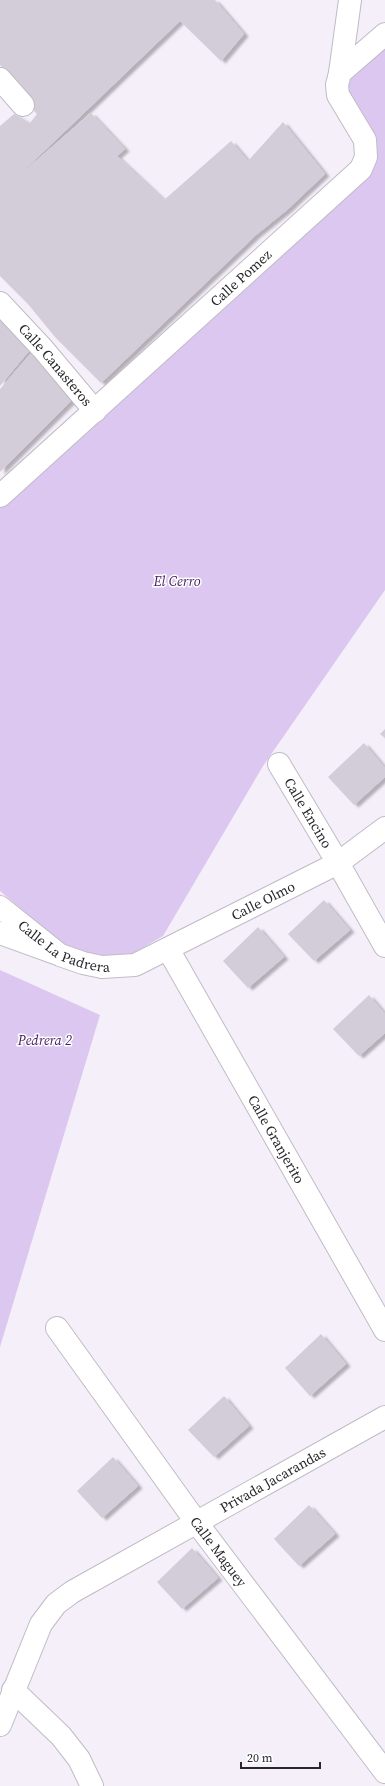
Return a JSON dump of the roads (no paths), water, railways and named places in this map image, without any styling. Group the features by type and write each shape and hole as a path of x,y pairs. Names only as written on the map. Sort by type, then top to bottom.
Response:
{"street":[{"name":"Calle Pomez","path":"0,496 361,169 366,157 365,140 338,94 337,85 350,0"},
{"path":"340,73 385,34"},
{"path":"0,79 24,105"},
{"name":"Calle Canasteros","path":"0,303 43,349 95,410"},
{"name":"Calle Encino","path":"279,764 385,946"},
{"name":"Calle Olmo","path":"135,965 338,863 385,828"},
{"name":"Calle La Padrera","path":"0,908 60,955 83,963 102,967 135,965"},
{"path":"0,933 60,955"},
{"name":"Calle Granjerito","path":"168,949 385,1330"},
{"name":"Calle Maguey","path":"57,1328 197,1523 385,1772"},
{"name":"Privada Jacarandas","path":"0,1725 41,1624 56,1604 72,1592 385,1416"},
{"path":"13,1690 61,1736 79,1760 92,1786"}],"park label":[{"name":"El Cerro","path":"177,581"},
{"name":"Pedrera 2","path":"45,1040"}]}
